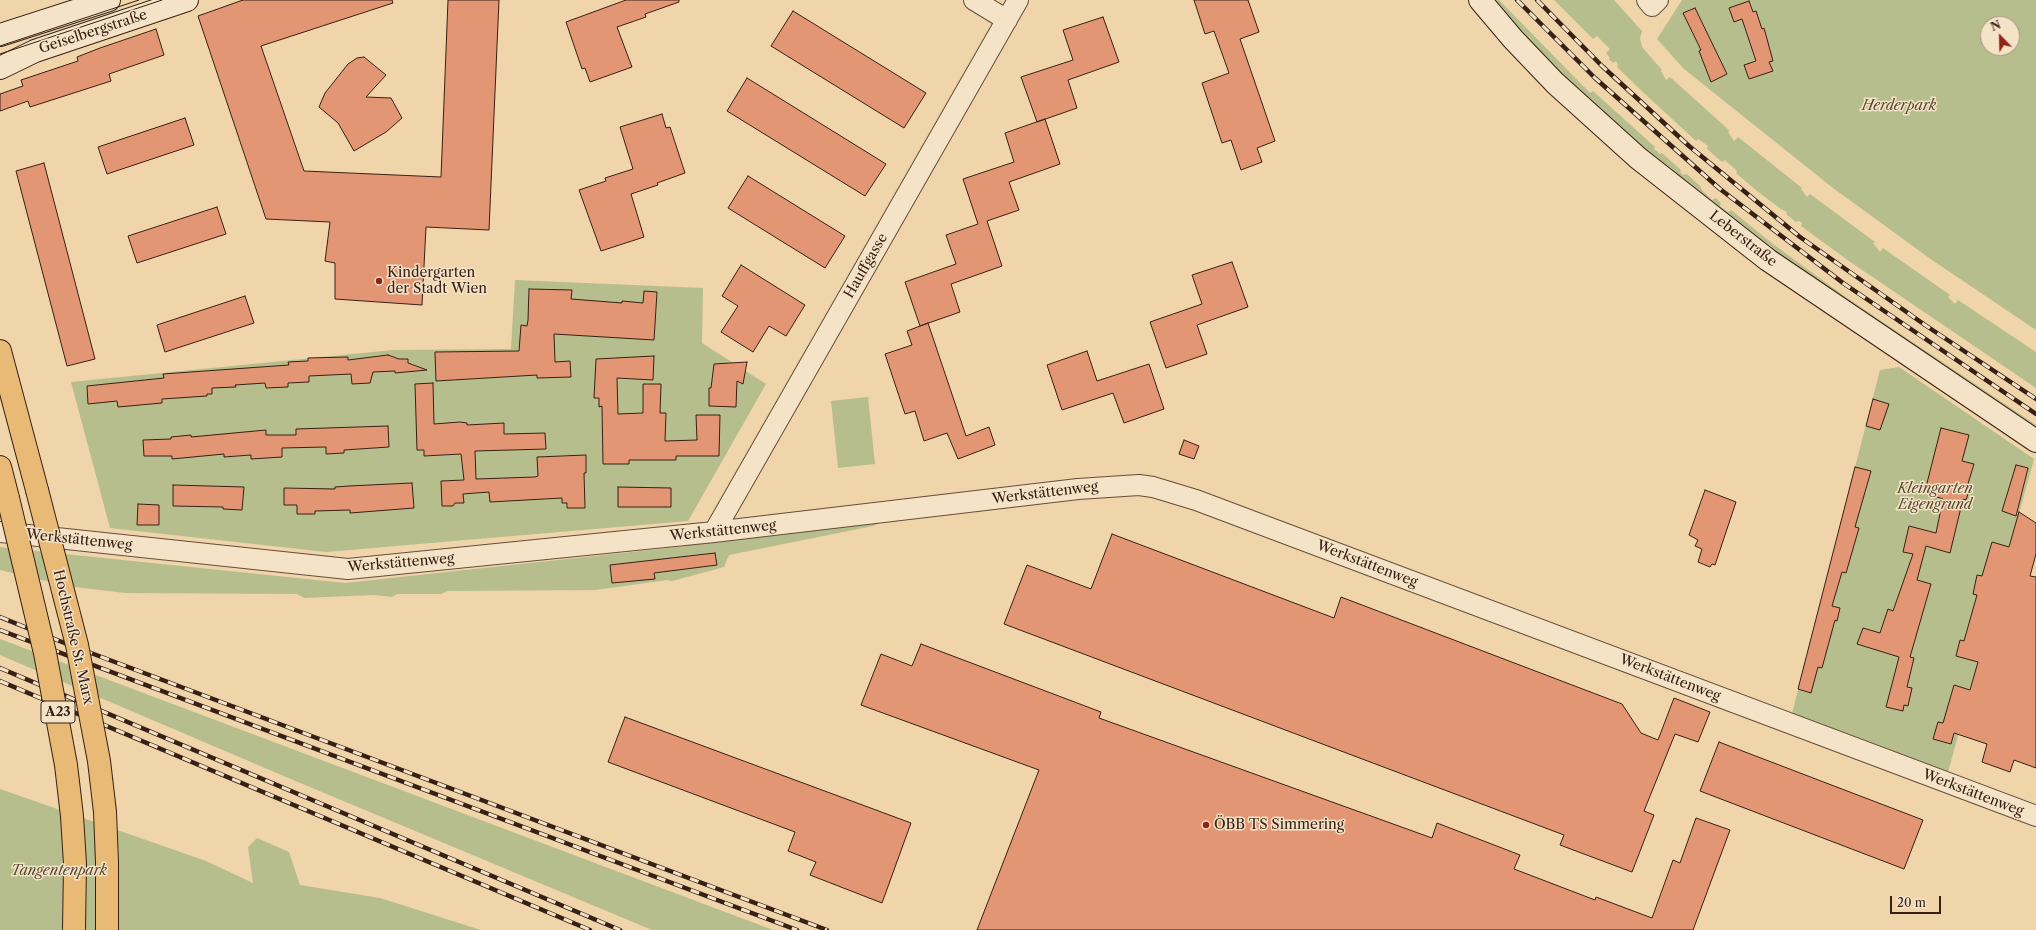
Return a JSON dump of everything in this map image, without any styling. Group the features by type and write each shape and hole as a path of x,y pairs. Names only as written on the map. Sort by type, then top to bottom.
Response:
{"highway":[{"name":"Hochstraße St. Marx","path":"0,351 77,645 89,703 105,812 108,878 107,930"},
{"name":"A23","path":"0,467 27,574 58,711 72,816 75,864 74,930"}],"main road":[{"name":"Geiselbergstraße","path":"0,34 110,0"},
{"name":"Geiselbergstraße","path":"0,68 35,51 187,0"},
{"name":"Leberstraße","path":"1480,0 1513,39 1555,83 1644,163 1768,260 2036,441"}],"street":[{"path":"974,0 1007,20"},
{"name":"Hauffgasse","path":"714,532 1018,0"},
{"name":"Werkstättenweg","path":"0,532 348,569 714,532 1078,489 1139,485 1179,494 2036,816"}],"green space":[{"path":"1496,0 1499,0 1590,93 1593,91 1655,147 1654,149 1660,154 1662,153 1681,170 1680,172 1683,175 1687,174 1712,200 1716,198 1721,203 1720,206 1728,212 1731,210 1773,244 1847,298 2036,425 2036,430 1787,263 1624,133 1528,43"},
{"path":"1554,0 1614,0 1642,31 1640,38 1642,47 1662,70 1661,71 1666,80 1670,77 1730,131 1728,132 1734,141 1738,137 1802,188 1801,189 1807,197 1810,194 1875,242 1873,243 1880,252 1883,248 1950,295 1948,297 1955,304 1958,300 2036,352 2036,388 1849,261 1801,226 1802,223 1799,221 1796,222 1786,214 1787,212 1757,191 1736,173 1737,171 1725,160 1722,162 1707,149 1708,146 1698,139 1696,141 1646,95 1617,67 1618,65 1616,61 1613,63 1609,59 1610,58 1606,53 1610,49 1597,36 1593,39"},
{"name":"Herderpark","path":"1682,0 2036,0 2036,330 1932,260 1833,188 1684,69 1657,39"},
{"path":"515,280 703,288 702,343 766,384 688,521 326,552 110,528 71,382 393,350 511,349"},
{"name":"Kleingarten Eigengrund","path":"1899,367 2034,459 1948,772 1791,717 1880,370"},
{"path":"868,397 875,464 838,468 831,401"},
{"path":"884,521 873,526 729,555 724,567 672,581 667,580 596,590 448,591 441,594 397,594 392,597 374,595 304,598 297,594 125,593 67,586 0,570 0,547 345,583 687,546 688,544"},
{"path":"0,639 773,930 652,930 286,777 0,655"},
{"name":"Tangentenpark","path":"0,789 206,861 253,883 248,847 257,838 289,852 300,885 380,898 481,930 0,930"}],"building":[{"path":"243,0 392,0 393,3 261,46 304,171 441,177 448,0 499,0 489,230 426,227 422,305 335,299 335,263 325,261 330,222 266,219 198,16"},
{"path":"626,0 679,0 679,2 645,14 646,17 617,27 632,67 590,82 585,68 582,69 566,22"},
{"path":"1194,0 1248,0 1259,32 1240,39 1275,141 1257,148 1262,162 1241,170 1231,140 1222,143 1202,83 1229,73 1214,31 1205,34"},
{"path":"1749,1 1753,12 1756,11 1762,29 1764,28 1773,61 1769,62 1773,71 1749,79 1744,65 1756,61 1742,19 1734,22 1729,8"},
{"path":"1695,8 1727,74 1711,82 1699,51 1701,50 1683,13"},
{"path":"793,11 926,93 904,128 771,46"},
{"path":"1103,17 1119,62 1068,80 1077,108 1037,122 1021,77 1073,60 1063,30"},
{"path":"156,29 164,55 109,74 111,81 30,107 28,101 0,111 0,94 23,86 21,80 78,61 77,57"},
{"path":"364,57 386,75 366,97 391,98 402,118 386,132 354,151 338,123 319,107 325,93 348,64 357,58"},
{"path":"747,78 886,164 865,196 727,111"},
{"path":"662,114 666,128 670,127 685,173 657,183 658,185 631,194 644,237 601,251 579,190 606,181 605,178 633,169 620,127"},
{"path":"185,118 194,145 107,174 98,147"},
{"path":"1045,119 1060,164 1009,182 1019,210 987,221 1002,266 951,284 960,312 920,326 905,282 956,264 946,235 978,224 963,179 1014,162 1005,133"},
{"path":"44,163 95,359 67,366 16,171"},
{"path":"748,176 845,236 825,268 728,208"},
{"path":"217,207 226,234 137,263 128,236"},
{"path":"1232,262 1248,307 1197,325 1207,354 1166,368 1150,322 1202,304 1192,275"},
{"path":"741,265 805,305 786,336 769,326 753,352 721,332 738,306 722,296"},
{"path":"529,289 572,290 571,299 622,303 622,301 643,303 644,291 657,292 654,340 554,334 555,362 570,361 571,377 537,378 537,375 436,381 435,352 519,351 521,325 527,326 528,320"},
{"path":"245,296 254,323 165,352 157,325"},
{"path":"928,323 966,436 989,427 995,445 958,459 947,433 924,441 915,411 905,414 885,354 912,345 907,331"},
{"path":"1087,351 1097,381 1149,364 1164,409 1124,423 1113,393 1062,410 1047,365"},
{"path":"388,355 399,359 408,359 408,363 427,370 395,373 395,371 373,372 370,383 352,384 351,374 309,376 309,382 288,383 288,387 266,388 265,383 235,385 236,387 212,388 212,394 207,394 207,396 162,399 162,403 118,407 117,401 88,404 87,386 164,378 163,374 289,365 288,362 308,361 308,358 348,357 348,360"},
{"path":"654,356 653,380 617,378 618,414 643,413 643,384 661,384 660,413 666,413 665,441 697,440 696,415 720,415 719,456 676,456 676,460 629,460 629,464 603,464 602,406 599,407 599,398 594,398 596,359"},
{"path":"747,362 743,384 737,381 736,407 709,406 709,388 711,388 714,364"},
{"path":"433,383 434,424 460,422 467,423 467,425 504,423 504,434 545,433 546,449 475,451 476,479 535,477 538,476 537,457 586,455 586,473 584,473 585,508 567,508 567,503 562,503 562,498 490,502 489,492 463,494 464,503 455,503 453,506 442,506 441,481 464,480 461,454 424,456 424,450 417,450 415,384"},
{"path":"1873,399 1889,404 1880,430 1866,426"},
{"path":"388,426 389,447 344,450 344,453 326,454 326,447 282,448 282,457 251,459 251,455 224,457 224,454 172,459 172,456 144,456 143,440 171,439 171,437 191,435 191,437 266,430 266,435 296,435 296,429"},
{"path":"1941,428 1969,435 1962,461 1974,464 1967,487 1970,488 1966,500 1963,499 1950,553 1926,546 1917,580 1931,584 1910,657 1914,658 1907,687 1912,688 1908,706 1904,705 1903,711 1886,707 1899,657 1857,644 1863,628 1880,633 1888,609 1893,611 1913,554 1903,552 1909,526 1936,533 1943,499 1931,495 1932,489 1926,487"},
{"path":"1184,440 1199,446 1194,459 1179,454"},
{"path":"2016,465 2028,468 2016,516 2002,511"},
{"path":"1855,467 1871,471 1855,527 1859,528 1846,573 1842,572 1832,606 1840,608 1837,621 1835,620 1822,668 1818,667 1811,693 1798,689"},
{"path":"412,483 414,508 350,513 350,510 315,511 315,514 297,514 297,505 284,505 284,488 335,489 335,487"},
{"path":"173,485 244,487 242,510 223,509 223,507 173,506"},
{"path":"618,487 671,488 671,507 618,507"},
{"path":"1705,490 1736,502 1715,565 1712,564 1710,567 1698,562 1702,549 1695,546 1698,540 1689,535"},
{"path":"138,504 159,505 159,525 137,525"},
{"path":"2019,512 2036,523 2036,554 2030,576 2036,577 2036,768 2014,760 2010,772 1982,762 1987,744 1954,733 1951,744 1933,739 1938,722 1943,723 1954,685 1970,690 1978,662 1956,656 1960,640 1964,641 1977,595 1973,594 1977,575 1982,576 1992,542 2009,547"},
{"path":"1112,534 1334,618 1341,597 1622,704 1641,733 1658,740 1674,698 1710,712 1698,742 1675,734 1644,811 1654,815 1632,872 1560,845 1564,835 1004,624 1027,565 1091,589"},
{"path":"715,553 717,565 654,573 655,579 612,583 610,565"},
{"name":"ÖBB TS Simmering","path":"921,644 1101,712 1099,718 1432,838 1437,823 1520,855 1514,869 1595,900 1596,897 1652,918 1673,860 1680,863 1696,818 1730,830 1693,930 977,930 1039,770 861,705 881,654 912,666"},
{"path":"625,717 911,823 882,903 810,875 816,862 788,851 795,832 608,762"},
{"path":"1719,742 1923,820 1904,869 1700,791"}],"tram line":[{"path":"0,46 139,0"},
{"path":"0,54 162,0"}],"railway":[{"path":"1517,0 1595,78 1720,189 1843,283 2036,414"},
{"path":"1537,0 1602,66 1689,146 1800,237 1925,325 2036,399"},
{"path":"0,617 67,644 827,930"},
{"path":"0,630 797,930"},
{"path":"0,668 620,930"},
{"path":"0,681 590,930"}],"place":[{"name":"Kindergarten der Stadt Wien","path":"379,281"},
{"name":"ÖBB TS Simmering","path":"1206,825"}]}
